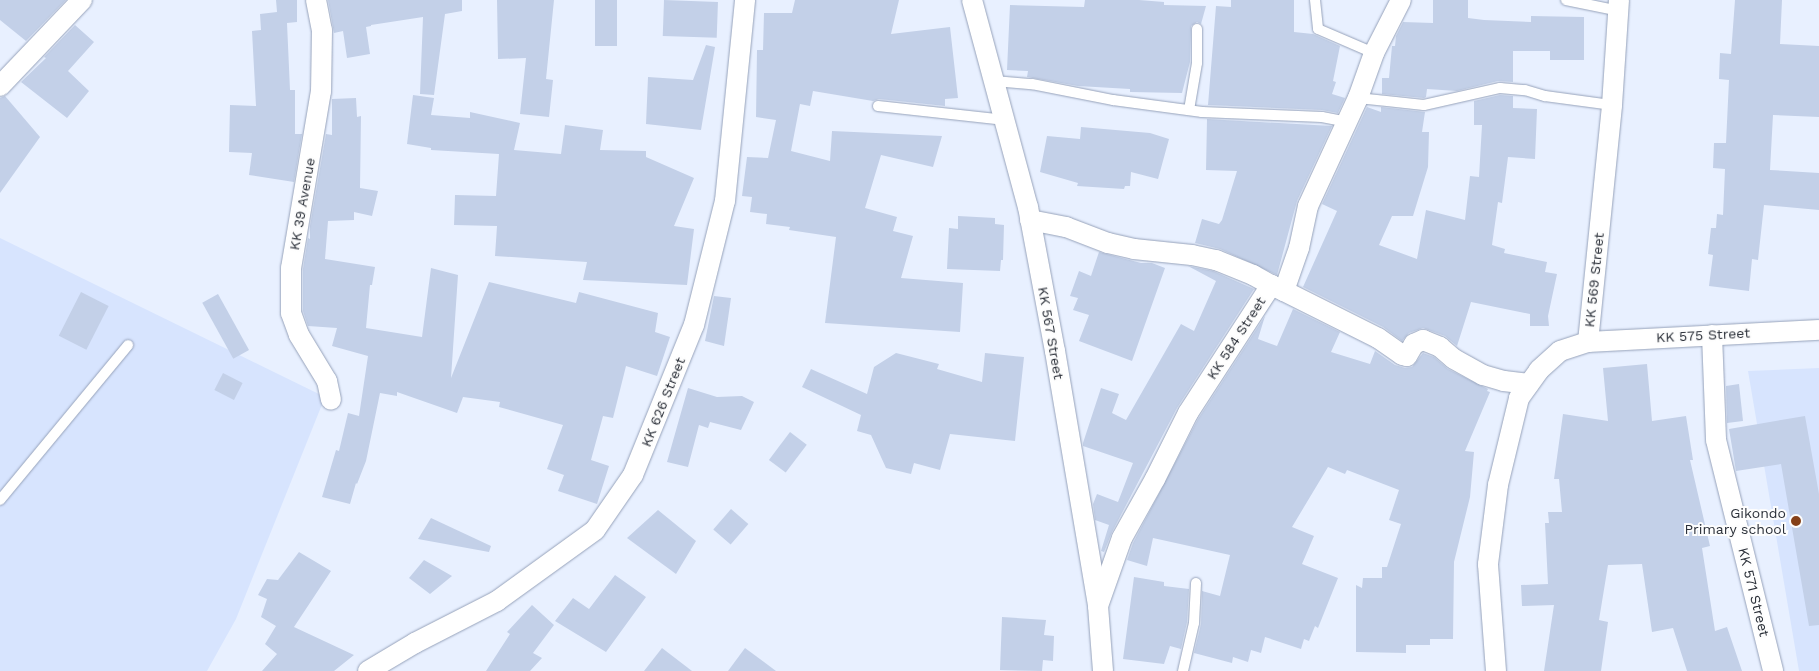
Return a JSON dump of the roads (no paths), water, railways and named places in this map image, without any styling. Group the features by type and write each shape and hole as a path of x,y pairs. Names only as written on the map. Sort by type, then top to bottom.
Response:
{"street":[{"path":"0,86 82,0"},
{"name":"KK 39 Avenue","path":"316,0 322,30 321,91 291,268 291,313 299,335 327,381 331,400"},
{"name":"KK 626 Street","path":"368,671 414,643 497,601 595,530 633,475 694,325 725,201 745,0"},
{"name":"KK 567 Street","path":"972,0 1030,220 1055,351 1098,606 1104,671"},
{"name":"KK 584 Street","path":"1098,606 1122,538 1156,480 1188,413 1277,288 1299,248 1308,206 1358,98 1374,54 1401,0"},
{"name":"KK 569 Street","path":"1496,671 1488,564 1498,485 1519,398 1539,370 1560,351 1588,342 1612,105 1619,5"},
{"path":"1030,220 1066,227 1108,243 1134,249 1192,255 1216,260 1253,275 1378,338 1402,355 1407,356 1414,344 1423,340 1440,347 1454,359 1484,375 1504,381 1529,384"},
{"name":"KK 575 Street","path":"1588,342 1819,330"},
{"name":"KK 571 Street","path":"1712,335 1716,440 1773,671"}],"lane":[{"path":"1314,0 1318,29 1374,54"},
{"path":"1566,0 1619,5"},
{"path":"1189,110 1197,63 1197,30"},
{"path":"994,81 1032,84 1113,100 1189,110 1322,117 1347,122"},
{"path":"1358,98 1424,105 1500,88 1525,90 1545,96 1612,105"},
{"path":"878,106 1005,120"},
{"path":"0,500 128,345"},
{"path":"1184,671 1194,623 1196,583"}],"place":[{"name":"Gikondo Primary school","path":"1796,521"}]}
